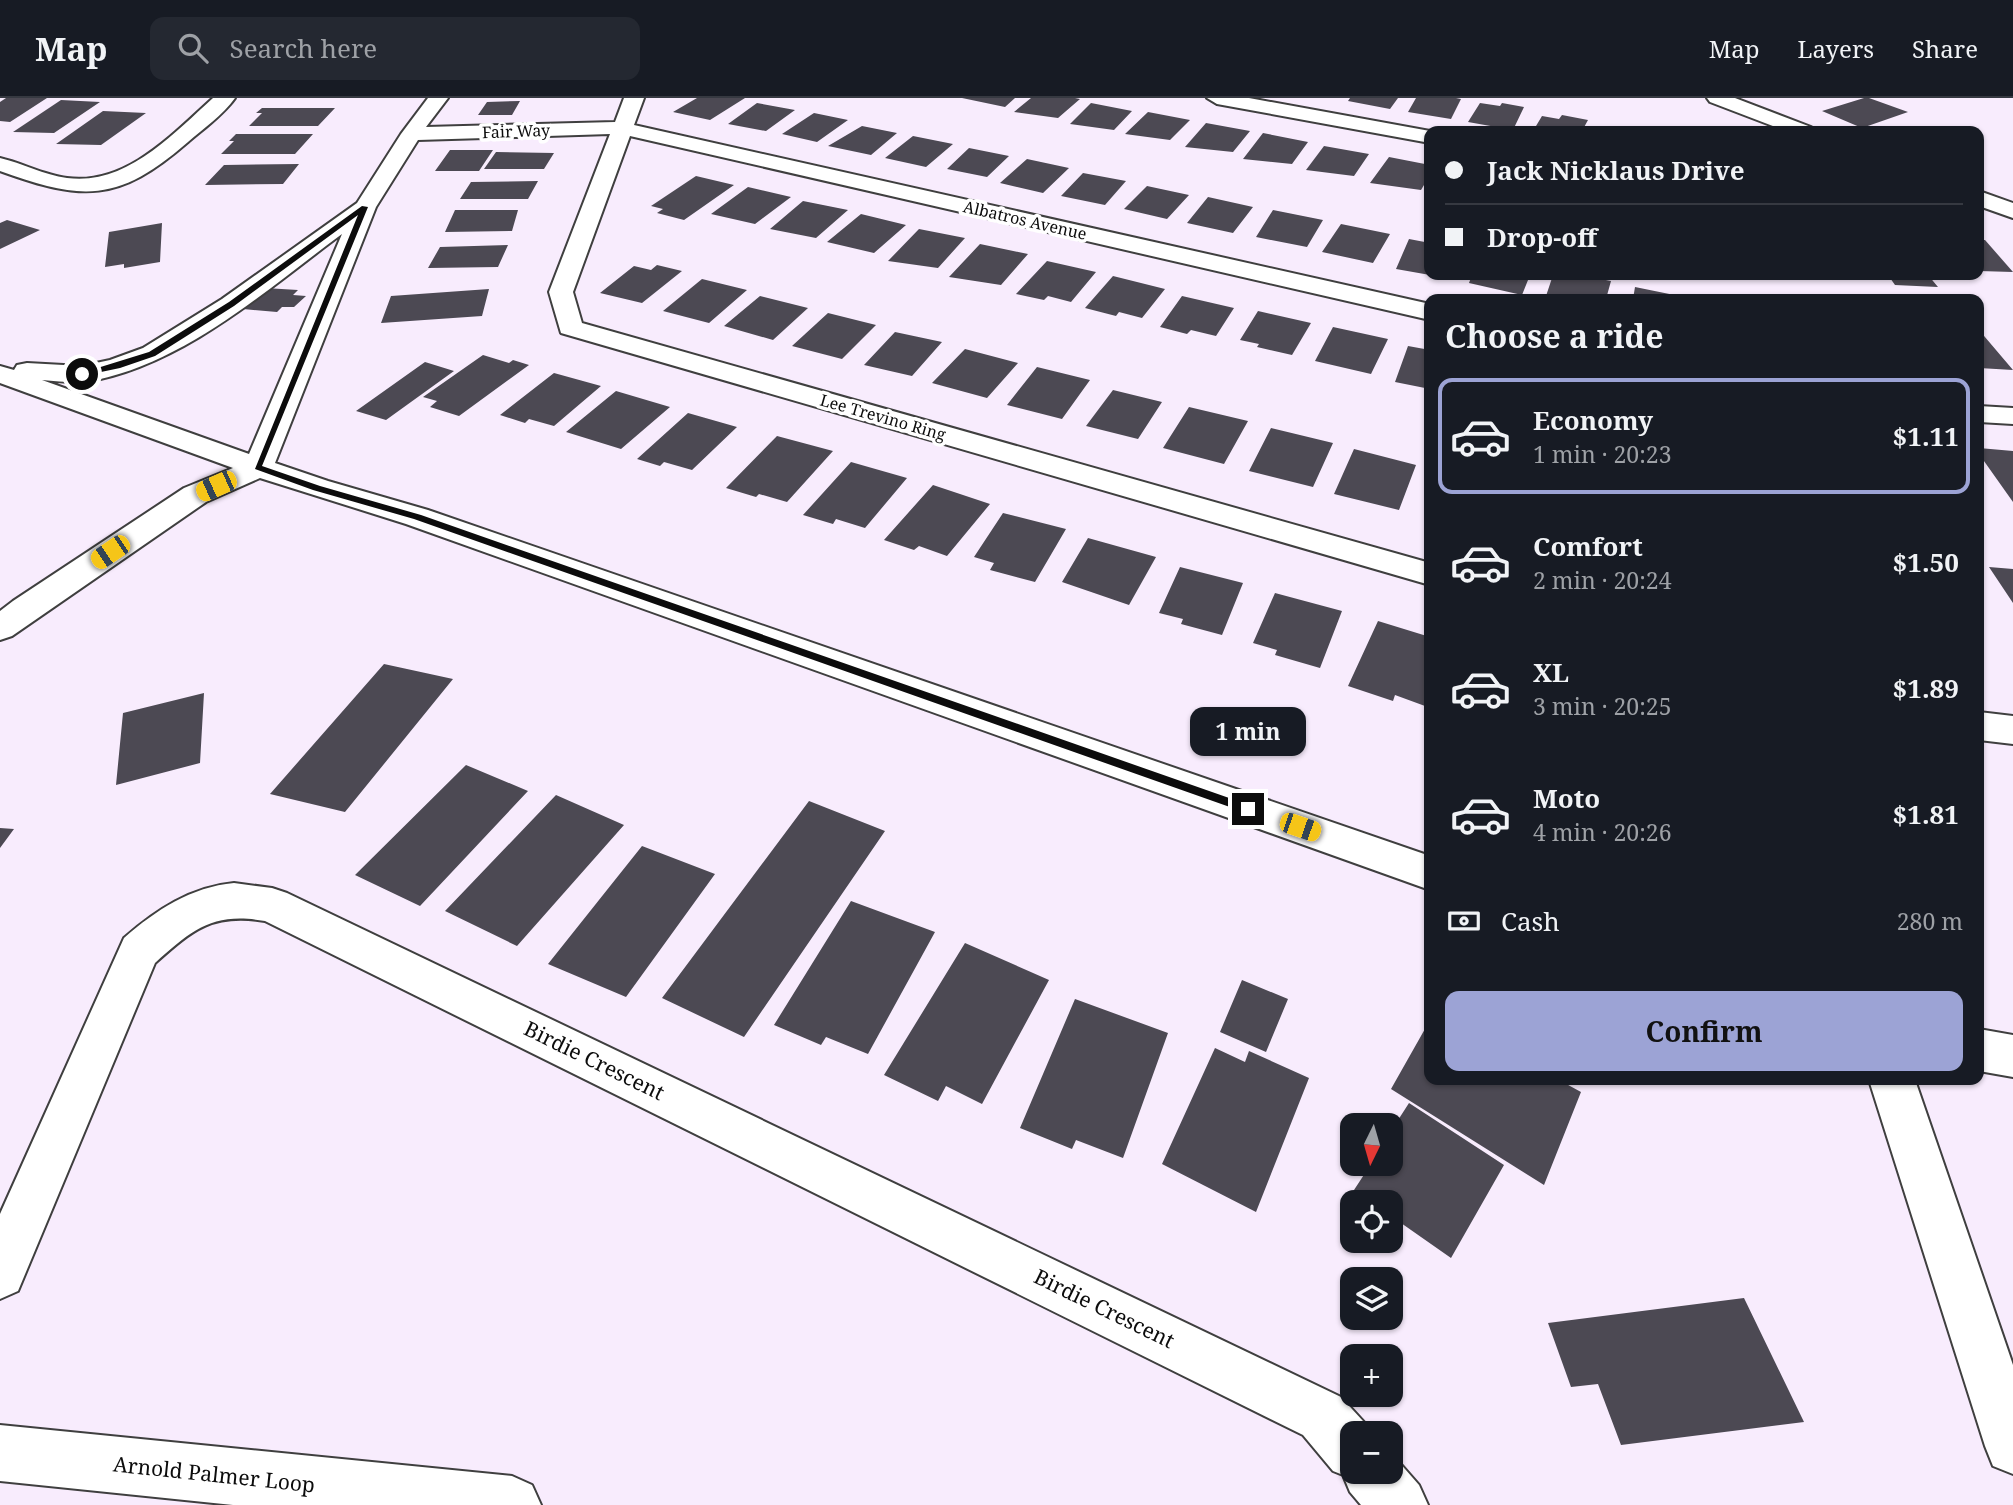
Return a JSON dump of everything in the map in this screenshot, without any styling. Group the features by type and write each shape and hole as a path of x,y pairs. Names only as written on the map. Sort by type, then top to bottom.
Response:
{"street":[{"path":"0,164 68,186 108,183 143,169 225,98"},
{"path":"8,614 195,495 258,468 365,207 411,134 438,98"},
{"name":"Lee Trevino Ring","path":"634,98 561,292 570,328 1424,572"},
{"path":"1217,98 1424,136"},
{"path":"1717,98 1791,126"},
{"name":"Fair Way","path":"411,134 621,128"},
{"name":"Albatros Avenue","path":"621,128 1424,311"},
{"path":"1984,200 2013,211"},
{"path":"0,372 82,374 117,367 152,354 231,304 365,207"},
{"path":"1984,211 2013,211"},
{"path":"0,372 258,468 417,517 1424,871"},
{"path":"1984,414 2013,416"},
{"path":"1984,727 2013,730"},
{"name":"Birdie Crescent","path":"0,1273 139,951 165,928 198,910 232,900 272,905 1322,1416 1340,1436"},
{"path":"1984,1051 2013,1056"},
{"path":"1894,1085 2013,1446"},
{"name":"Arnold Palmer Loop","path":"0,1453 512,1505"},
{"path":"1381,1484 1399,1505"}],"building":[{"path":"6,98 47,98 10,122 0,121 0,102"},
{"path":"697,98 745,98 710,120 673,112"},
{"path":"962,98 1015,98 1005,107"},
{"path":"1031,98 1080,99 1058,118 1014,112"},
{"path":"1350,98 1398,98 1390,109 1348,101"},
{"path":"1416,98 1461,99 1451,119 1408,112"},
{"path":"1869,98 1908,112 1868,126 1857,126 1822,111"},
{"path":"61,100 100,102 54,133 13,132"},
{"path":"520,101 512,115 478,115 487,102"},
{"path":"757,103 795,110 766,131 728,124"},
{"path":"1091,103 1132,111 1114,130 1070,124"},
{"path":"1480,103 1524,107 1515,126 1468,122"},
{"path":"262,108 335,108 318,126 249,126 262,113 256,113"},
{"path":"103,111 146,113 101,145 56,144"},
{"path":"1148,112 1190,120 1170,140 1125,134"},
{"path":"814,113 848,120 817,142 782,134"},
{"path":"1562,115 1588,120 1585,126 1536,126 1542,116 1559,119"},
{"path":"1206,123 1250,131 1233,152 1185,147"},
{"path":"862,126 897,133 871,155 828,146"},
{"path":"1263,133 1308,142 1292,164 1243,159"},
{"path":"236,134 313,134 295,154 221,154 234,141 229,141"},
{"path":"913,136 953,144 926,167 885,158"},
{"path":"1324,146 1369,154 1354,176 1306,170"},
{"path":"969,148 1009,156 987,177 947,169"},
{"path":"450,150 493,150 479,171 435,171"},
{"path":"496,152 554,153 544,169 484,169"},
{"path":"1389,157 1424,164 1424,185 1421,190 1370,183"},
{"path":"1027,159 1069,168 1043,193 1000,183"},
{"path":"299,164 283,184 205,185 224,165"},
{"path":"1083,173 1126,181 1105,205 1061,196"},
{"path":"696,176 734,185 684,220 657,213 663,209 651,206"},
{"path":"538,181 528,199 460,199 471,182"},
{"path":"1147,186 1189,195 1167,219 1124,209"},
{"path":"748,187 791,197 755,224 711,214"},
{"path":"1208,197 1253,207 1233,233 1187,223"},
{"path":"803,201 848,210 816,238 770,229"},
{"path":"455,210 518,210 512,231 445,232"},
{"path":"1273,210 1323,220 1307,247 1256,237"},
{"path":"861,214 906,225 874,253 827,242"},
{"path":"7,220 40,230 0,249 0,223"},
{"path":"162,223 160,262 124,268 124,264 105,267 109,232"},
{"path":"1341,224 1390,234 1373,263 1322,252"},
{"path":"919,229 965,238 938,268 888,261"},
{"path":"1409,239 1424,242 1424,274 1396,269"},
{"path":"1984,240 1985,240 2013,272 1984,271"},
{"path":"980,244 1028,254 1001,285 949,277"},
{"path":"508,245 498,267 428,268 440,247"},
{"path":"1047,261 1096,272 1071,302 1048,296 1044,300 1016,294"},
{"path":"657,265 682,271 642,303 600,293 634,266 651,270"},
{"path":"1113,276 1165,289 1142,318 1119,312 1116,316 1085,308"},
{"path":"702,279 747,290 709,323 663,311"},
{"path":"1470,280 1528,280 1522,294 1469,283"},
{"path":"1551,280 1611,281 1607,294 1547,294"},
{"path":"1892,280 1932,280 1938,287 1895,285"},
{"path":"1635,287 1669,294 1634,294"},
{"path":"265,288 298,290 293,295 306,296 294,307 282,307 277,312 243,309"},
{"path":"489,289 482,316 381,323 391,296"},
{"path":"760,296 808,308 773,340 724,326"},
{"path":"1182,296 1234,308 1216,336 1191,330 1187,334 1160,327"},
{"path":"1258,311 1311,323 1292,355 1240,340"},
{"path":"828,313 876,325 842,359 792,346"},
{"path":"1333,327 1388,339 1371,374 1315,361"},
{"path":"895,332 942,342 912,376 864,365"},
{"path":"1984,336 2013,370 1984,368"},
{"path":"1408,346 1424,349 1424,388 1395,382"},
{"path":"965,349 1018,363 987,398 932,383"},
{"path":"483,355 509,363 513,360 529,365 459,416 430,407 437,401 423,397"},
{"path":"425,362 454,371 386,420 356,411"},
{"path":"1037,367 1090,380 1062,419 1007,405"},
{"path":"554,373 601,386 554,426 529,419 525,423 500,415"},
{"path":"1113,390 1162,402 1138,439 1086,426"},
{"path":"616,391 670,407 621,449 566,432"},
{"path":"1189,407 1248,421 1224,464 1163,448"},
{"path":"688,413 737,427 692,470 664,462 660,466 637,459"},
{"path":"1271,428 1333,443 1313,487 1249,471"},
{"path":"777,436 833,451 787,502 726,488"},
{"path":"1984,448 2013,451 2013,502 1984,461"},
{"path":"1354,449 1416,465 1399,510 1334,494"},
{"path":"851,462 907,478 865,528 836,519 833,524 803,515"},
{"path":"933,485 990,504 947,556 919,546 914,550 884,540"},
{"path":"1003,513 1066,529 1035,582 990,570 994,563 974,557"},
{"path":"1088,538 1156,557 1129,605 1062,582"},
{"path":"1180,567 1243,583 1222,635 1181,624 1183,619 1159,613"},
{"path":"1989,567 2013,569 2013,603"},
{"path":"1275,593 1342,611 1320,668 1275,655 1277,650 1253,643"},
{"path":"1378,621 1424,635 1424,706 1395,695 1393,701 1348,686"},
{"path":"384,664 453,679 345,812 270,794"},
{"path":"204,693 200,763 116,785 123,713"},
{"path":"466,765 528,791 420,906 355,875"},
{"path":"556,795 624,825 517,946 445,911"},
{"path":"809,801 885,831 744,1037 662,998"},
{"path":"0,828 14,829 0,848"},
{"path":"642,846 715,874 626,997 548,964"},
{"path":"851,901 935,932 868,1054 826,1037 821,1045 774,1025"},
{"path":"965,943 1049,980 982,1104 946,1086 938,1101 884,1075"},
{"path":"1242,980 1288,999 1266,1052 1220,1032"},
{"path":"1075,999 1168,1033 1123,1158 1076,1140 1072,1149 1020,1128"},
{"path":"1424,1031 1424,1085 1568,1085 1581,1092 1544,1185 1391,1089"},
{"path":"1215,1048 1245,1062 1249,1051 1309,1078 1256,1212 1162,1164"},
{"path":"1409,1103 1504,1165 1451,1258 1403,1224 1403,1190 1354,1190 1363,1176 1404,1176 1403,1113"},
{"path":"1744,1298 1804,1422 1621,1445 1598,1384 1571,1387 1548,1323"}],"route":[{"path":"82,374 117,367 152,354 231,304 365,207 258,468 417,517 1248,809"}]}
